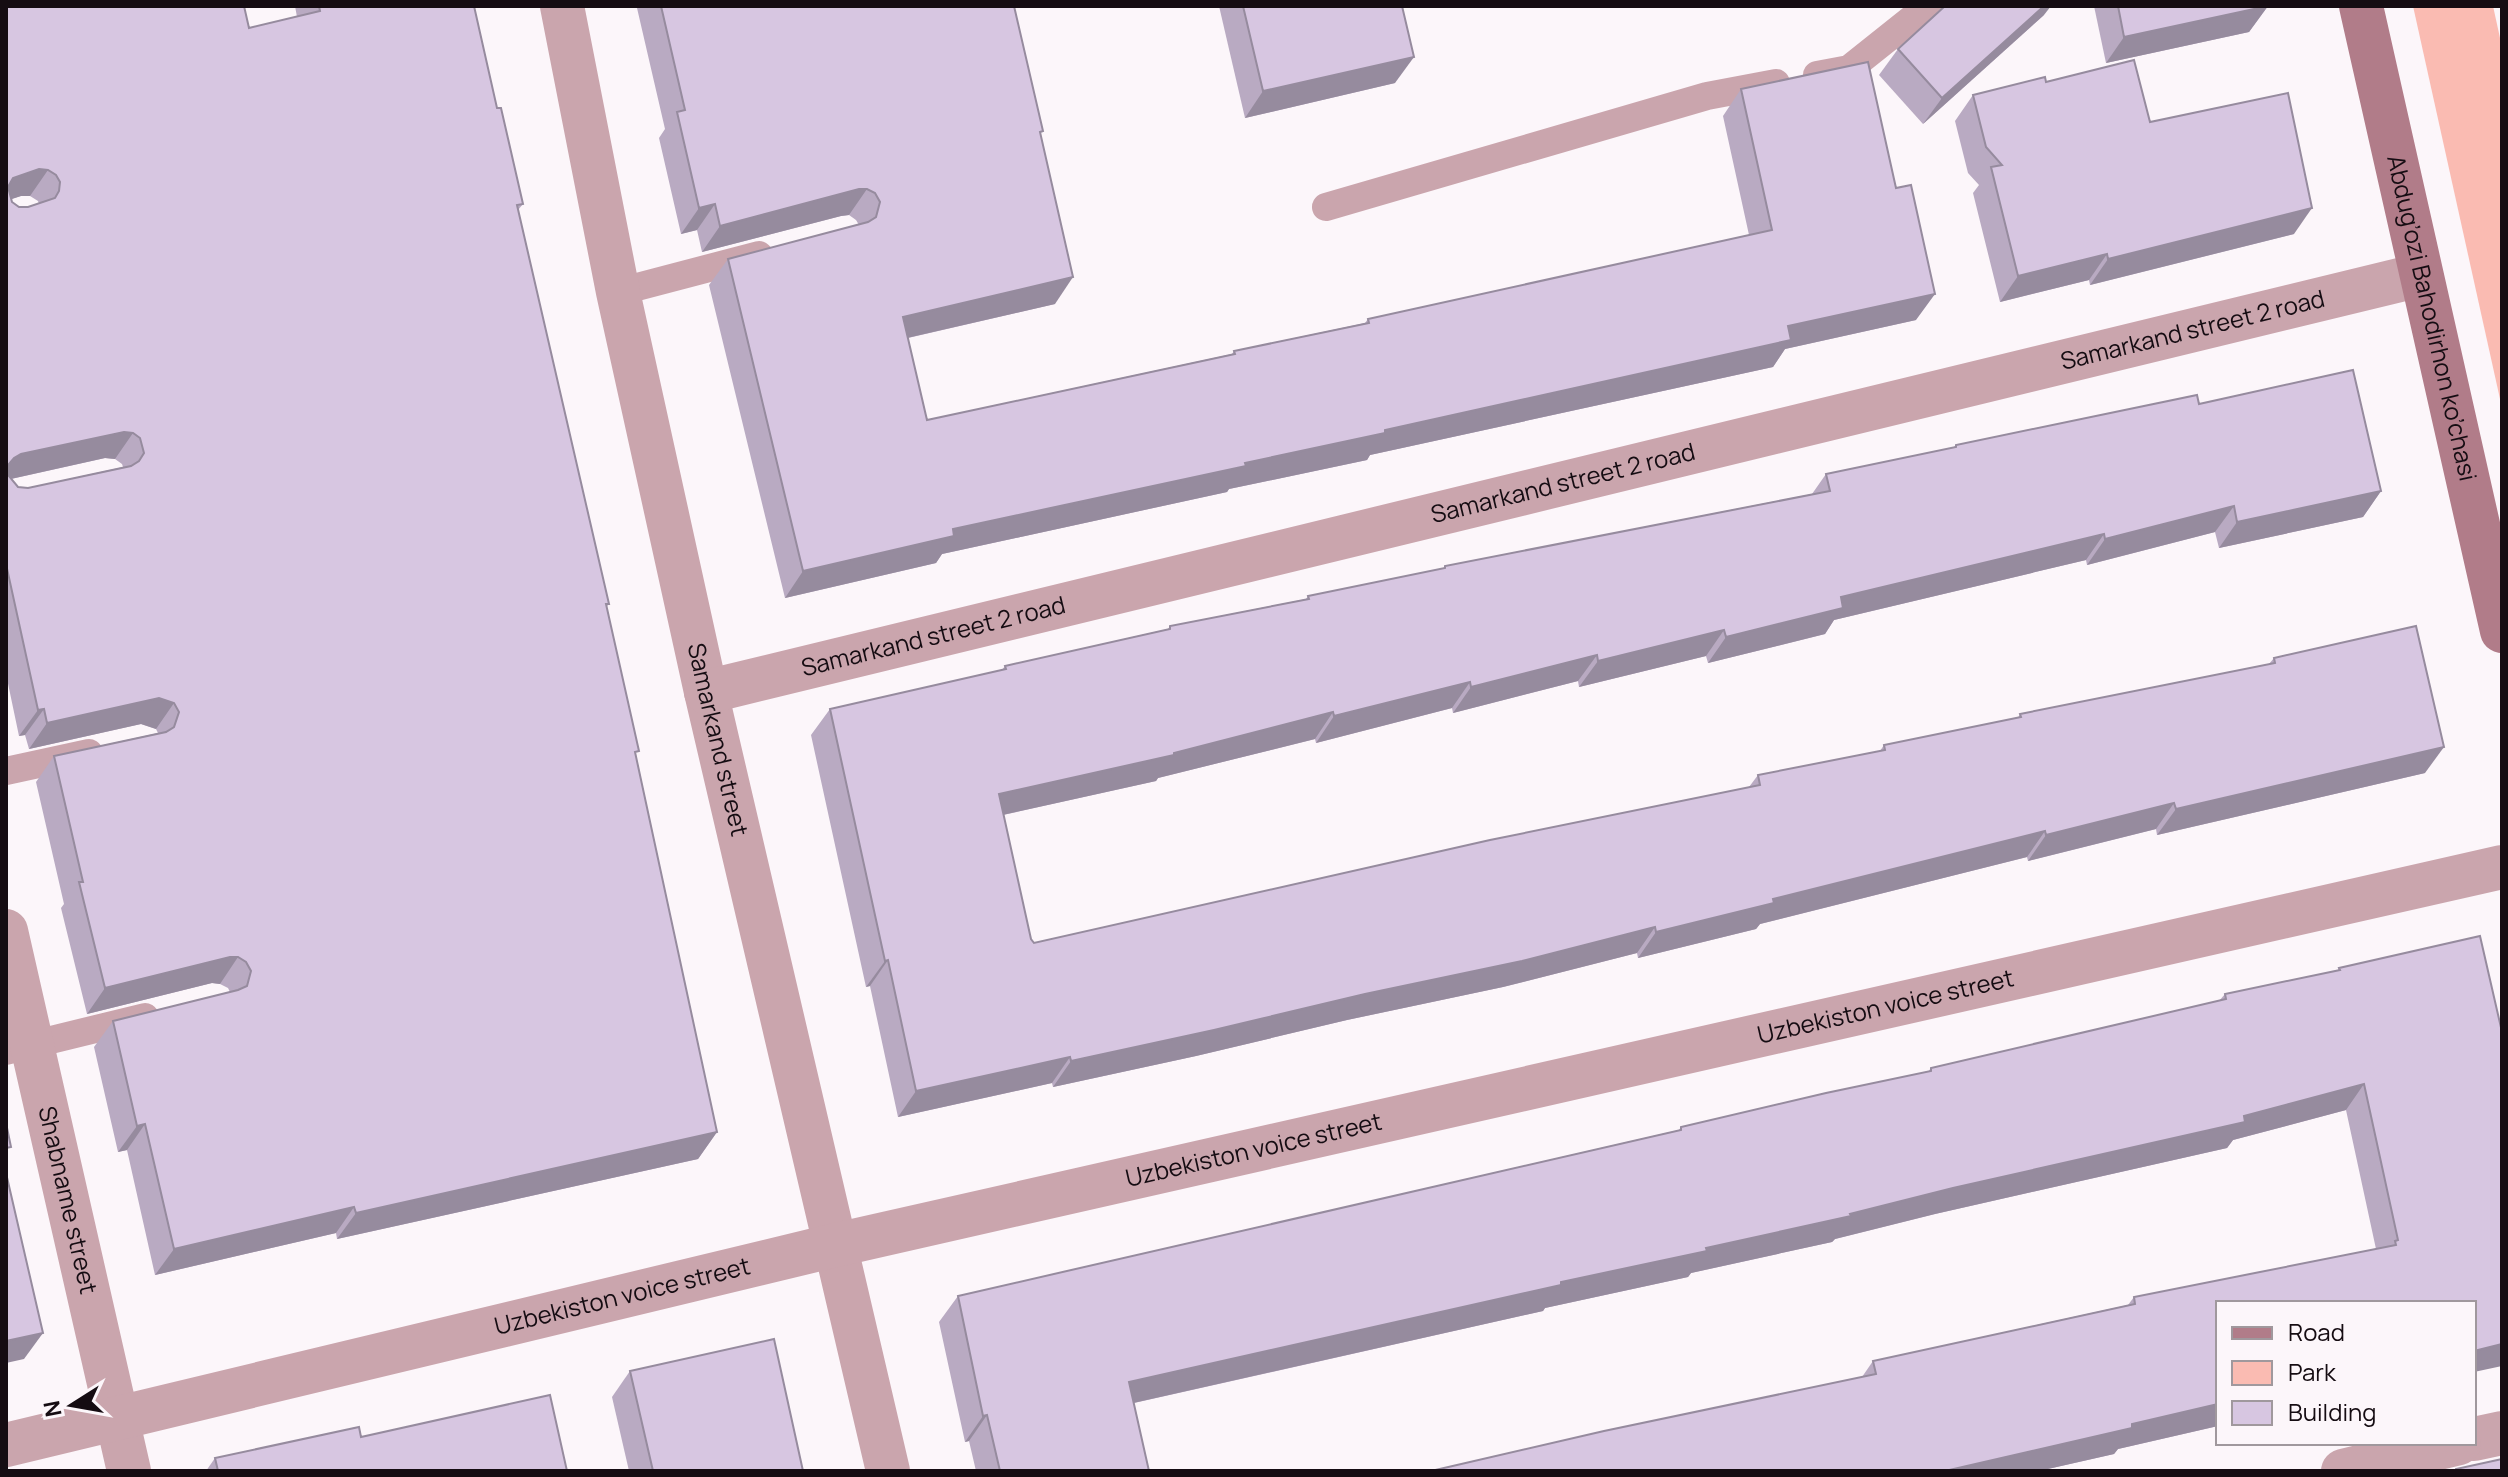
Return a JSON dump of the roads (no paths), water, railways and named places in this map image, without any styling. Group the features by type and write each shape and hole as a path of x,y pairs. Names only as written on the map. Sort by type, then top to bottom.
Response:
{"main road":[{"name":"Abdug’ozi Bahodirhon ko’chasi","path":"2361,6 2502,631"}],"street":[{"name":"Samarkand street","path":"562,6 618,292 706,692 888,1471"},
{"name":"Samarkand street 2 road","path":"706,692 2420,275"},
{"name":"Uzbekiston voice street","path":"6,1445 836,1245 2502,867"},
{"name":"Shabname street","path":"6,931 19,1048 129,1471"},
{"path":"2476,1439 2502,1433"},
{"path":"2343,1471 2451,1445"}],"lane":[{"path":"1326,207 1707,96 1849,69 1928,6"},
{"path":"618,292 784,248"},
{"path":"6,771 113,748"},
{"path":"19,1048 170,1011"}]}
